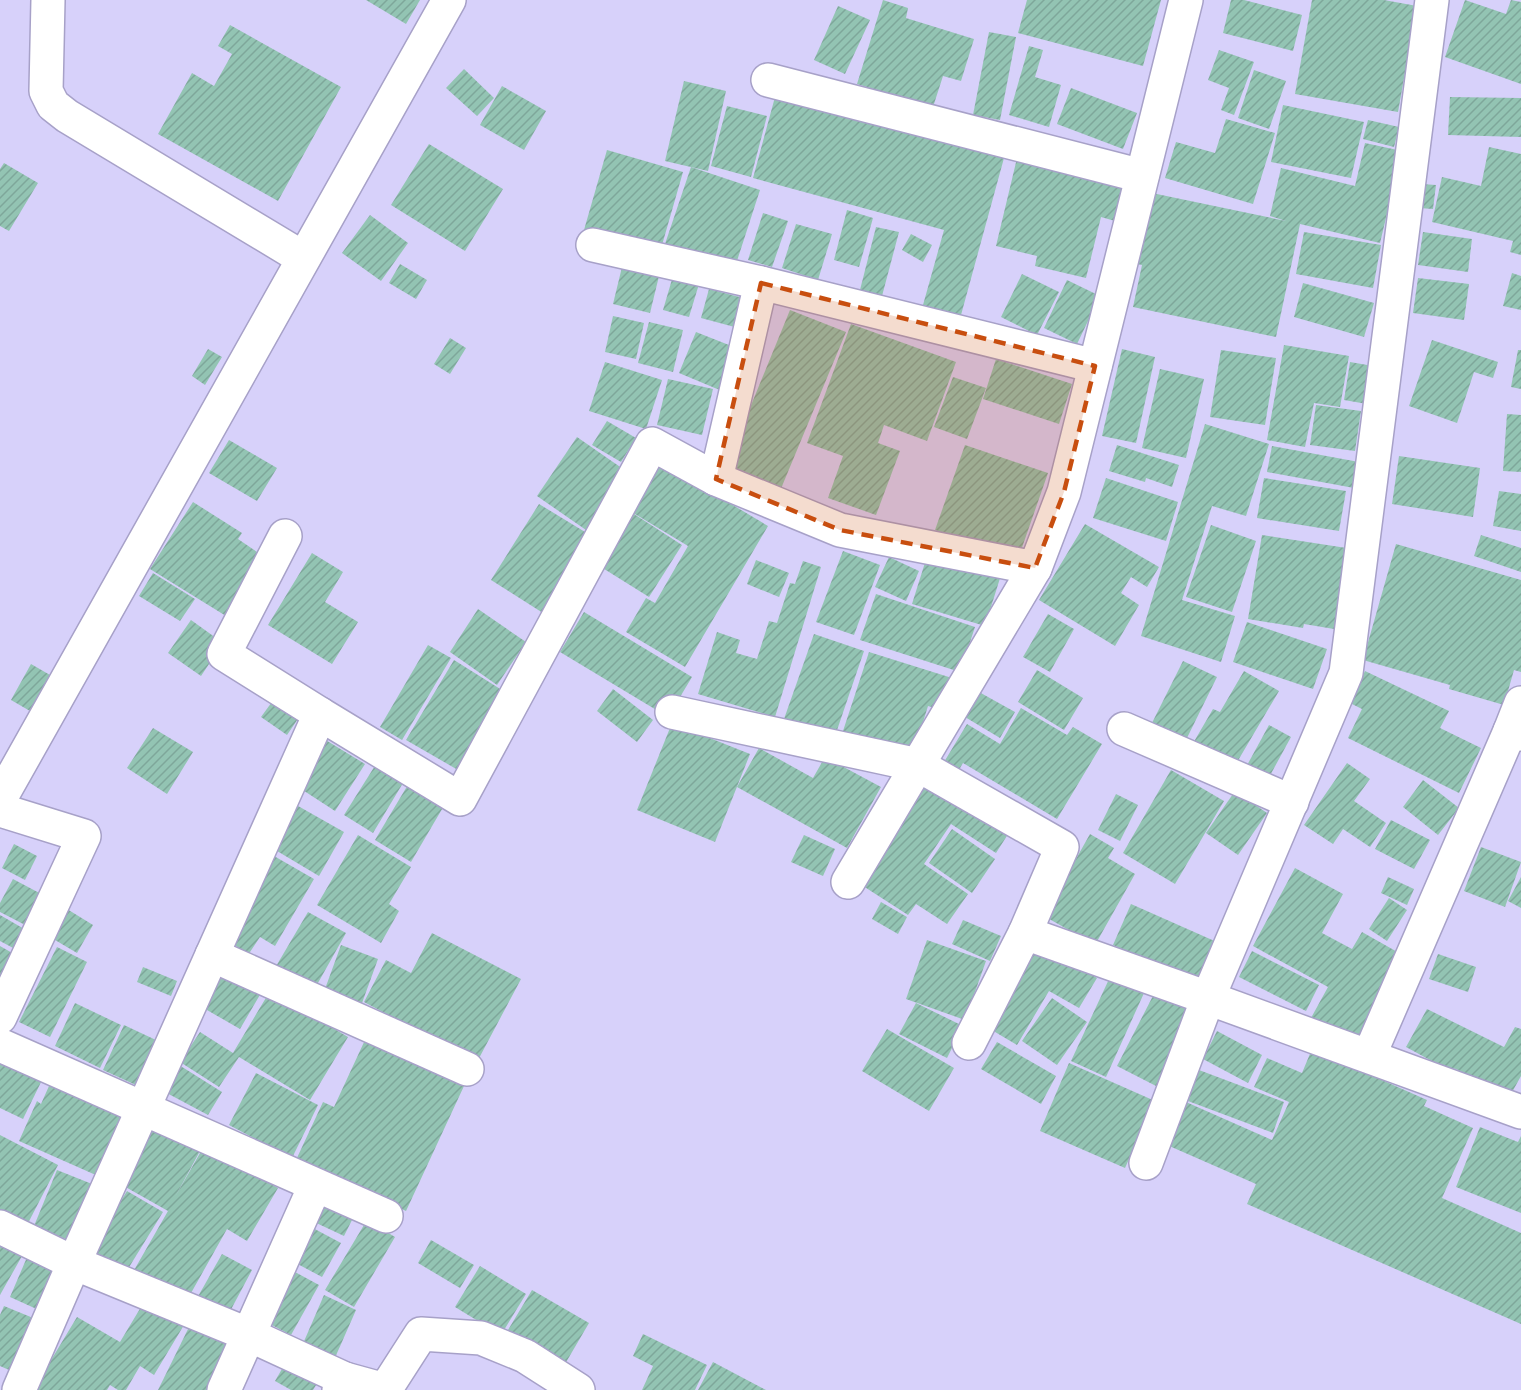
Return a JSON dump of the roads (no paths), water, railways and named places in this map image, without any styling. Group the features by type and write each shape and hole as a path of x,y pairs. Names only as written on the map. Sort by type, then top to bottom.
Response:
{"street":[{"path":"48,0 46,91 53,105 67,117 303,258"},
{"path":"0,799 449,0"},
{"path":"848,882 1035,568 1064,492 1186,0"},
{"path":"1146,1162 1208,998 1346,673 1432,0"},
{"path":"768,80 1142,176"},
{"path":"592,245 761,283 1095,366"},
{"path":"716,479 761,283"},
{"path":"285,536 224,654 460,799 652,444 716,479 840,530 1035,568"},
{"path":"672,712 918,765 1062,847 1025,933 969,1042"},
{"path":"19,1390 143,1107 320,714"},
{"path":"1369,1056 1517,722"},
{"path":"1124,729 1292,802"},
{"path":"0,810 84,836 0,1017"},
{"path":"1025,933 1521,1112"},
{"path":"212,955 467,1069"},
{"path":"0,1045 386,1216"},
{"path":"224,1390 247,1334 315,1186"},
{"path":"0,1227 74,1263 247,1334 342,1384 385,1390 421,1334 481,1338 525,1356 578,1390"}]}
